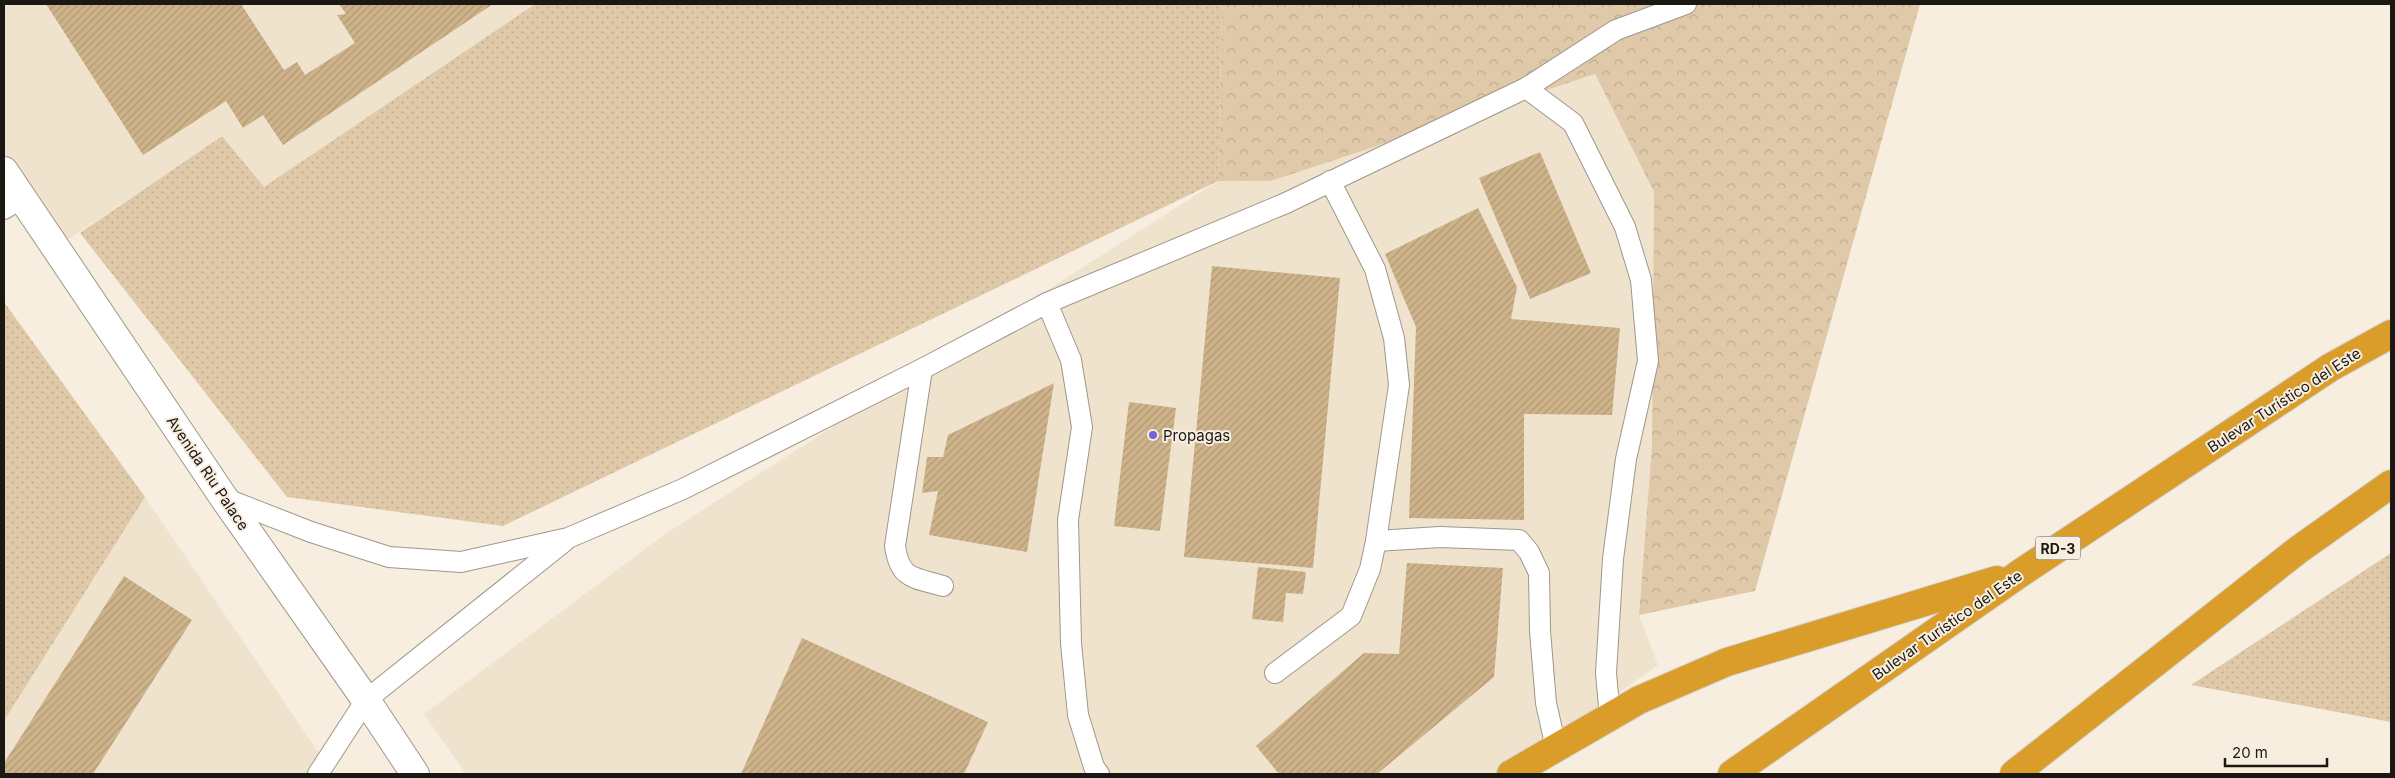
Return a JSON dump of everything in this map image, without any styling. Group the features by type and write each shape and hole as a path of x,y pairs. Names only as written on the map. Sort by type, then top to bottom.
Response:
{"highway":[{"name":"Bulevar Turístico del Este","path":"1732,774 2022,572 2331,367 2391,334"},
{"path":"2014,774 2298,550 2391,484"},
{"path":"1511,774 1639,700 1727,662 2022,572"}],"street":[{"name":"Avenida Riu Palace","path":"4,171 13,204 224,498 366,700 415,774"}],"lane":[{"path":"224,498 311,532 390,557 461,562 568,538 683,489 922,369 1047,303 1286,203 1526,88 1616,30 1686,4"},
{"path":"1526,88 1573,123 1625,227 1641,280 1648,361 1626,459 1613,559 1606,673 1610,717"},
{"path":"1275,673 1351,616 1370,569 1376,541 1399,385 1394,338 1375,269 1330,181"},
{"path":"1047,303 1071,360 1082,427 1068,520 1071,643 1078,716 1094,767 1099,774"},
{"path":"922,369 895,546 898,564 909,576 943,586"},
{"path":"1376,541 1440,537 1519,540 1529,552 1539,573 1540,631 1546,703 1556,748"},
{"path":"318,774 366,700 568,538"}],"shaded area":[{"path":"4,4 535,4 264,188 222,136 56,248 4,170"},
{"path":"1595,74 1654,192 1652,445 1639,615 1658,665 1504,774 466,774 424,714 665,534 1218,181 1271,181"},
{"path":"145,497 333,774 4,774 4,721"}],"green space":[{"path":"535,4 1222,4 1218,181 503,526 287,497 80,233 222,136 264,187"},
{"path":"1222,4 1920,4 1755,591 1639,615 1652,445 1654,192 1595,74 1271,181 1218,181"},
{"path":"4,302 145,497 4,721"},
{"path":"2391,553 2391,722 2191,685"}],"building":[{"path":"46,4 241,4 284,70 297,62 305,75 355,43 337,15 346,14 339,4 493,4 283,145 263,115 243,128 226,101 143,155"},
{"path":"1540,152 1591,273 1530,299 1479,178"},
{"path":"1478,208 1517,287 1511,319 1620,328 1612,415 1524,414 1524,520 1409,518 1416,327 1385,254"},
{"path":"1212,266 1340,278 1313,568 1184,557"},
{"path":"1054,383 1027,552 929,535 938,491 922,493 927,457 943,457 948,435"},
{"path":"1129,402 1176,408 1160,531 1114,526"},
{"path":"1407,563 1503,568 1494,677 1377,774 1279,774 1256,746 1364,653 1399,654"},
{"path":"1258,567 1306,572 1303,594 1286,593 1283,622 1252,619"},
{"path":"124,576 192,620 93,774 4,774 4,763"},
{"path":"802,638 988,722 964,774 741,774"}],"place":[{"name":"Propagas","path":"1153,435"}]}
